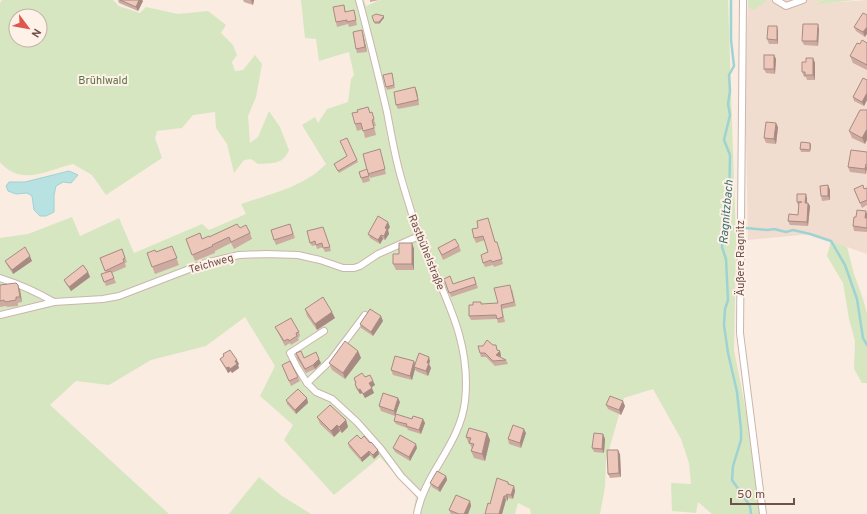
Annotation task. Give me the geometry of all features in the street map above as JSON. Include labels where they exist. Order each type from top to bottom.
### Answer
[{"type":"street","name":"Rastbühelstraße","points":[[359,0],[387,113],[397,163],[419,236],[454,316],[461,340],[466,379],[464,411],[460,425],[421,496],[417,514]]},
{"type":"street","name":"Äußere Ragnitz","points":[[743,0],[740,333],[763,514]]},
{"type":"street","points":[[776,0],[786,6],[803,0]]},
{"type":"street","name":"Teichweg","points":[[0,315],[54,302],[103,300],[120,296],[205,263],[239,255],[298,255],[320,260],[343,268],[354,268],[360,266],[378,254],[419,236]]},
{"type":"street","points":[[0,278],[14,282],[54,302]]},
{"type":"street","points":[[307,383],[331,360],[365,315]]},
{"type":"street","points":[[324,331],[290,353],[297,367],[307,383],[316,392],[332,400],[357,422],[381,449],[401,476],[421,496]]},
{"type":"shaded area","points":[[748,0],[824,0],[814,4],[867,0],[867,254],[810,234],[748,240],[745,86]]},
{"type":"green space","name":"Brühlwald","points":[[2,0],[113,0],[119,6],[140,13],[146,7],[178,14],[208,11],[226,25],[221,33],[233,45],[237,55],[232,62],[235,71],[243,70],[255,55],[262,64],[256,97],[248,116],[250,143],[258,137],[269,111],[280,127],[289,150],[284,158],[280,161],[272,163],[258,164],[251,159],[244,160],[234,173],[227,144],[216,128],[215,112],[193,115],[182,128],[157,131],[155,138],[162,158],[106,195],[92,175],[73,164],[44,173],[25,175],[17,174],[8,170],[0,162],[0,3]]},
{"type":"green space","points":[[301,0],[364,0],[366,6],[380,0],[728,0],[736,242],[734,350],[766,514],[712,514],[698,502],[696,513],[672,511],[671,483],[691,484],[689,463],[681,439],[653,389],[624,398],[606,460],[605,487],[600,514],[531,514],[530,509],[518,503],[515,514],[413,514],[416,497],[380,457],[334,495],[284,440],[293,425],[260,396],[275,366],[245,317],[206,346],[151,360],[109,385],[76,381],[50,405],[169,514],[0,514],[0,238],[28,234],[72,217],[80,236],[119,218],[134,253],[202,224],[209,230],[246,214],[241,204],[286,189],[308,179],[326,164],[302,125],[315,117],[318,123],[327,109],[348,102],[351,79],[354,75],[349,52],[319,61],[316,39],[305,38]],"holes":[[[391,121],[400,166],[402,167],[423,237],[416,241],[393,161],[385,123]]]},
{"type":"green space","points":[[748,0],[767,1],[754,10],[748,7]]},
{"type":"green space","points":[[824,0],[855,0],[812,5]]},
{"type":"green space","points":[[831,241],[847,247],[867,314],[867,383],[862,383],[854,369],[855,341],[849,319],[843,283],[827,256]]},
{"type":"green space","points":[[259,477],[282,496],[311,514],[229,514]]},
{"type":"water","points":[[69,171],[78,175],[71,183],[63,182],[56,186],[54,195],[54,212],[46,216],[40,216],[34,210],[32,196],[27,193],[16,194],[8,191],[6,186],[9,182],[25,182]]},
{"type":"building","points":[[120,0],[139,0],[136,7]]},
{"type":"building","points":[[344,5],[345,12],[354,10],[356,20],[336,22],[333,7]]},
{"type":"building","points":[[863,13],[867,15],[867,27],[863,32],[854,27]]},
{"type":"building","points":[[376,14],[384,16],[379,22],[374,22],[372,16]]},
{"type":"building","points":[[803,24],[818,24],[817,41],[802,41]]},
{"type":"building","points":[[768,26],[777,26],[777,40],[767,39]]},
{"type":"building","points":[[362,30],[365,47],[356,49],[353,32]]},
{"type":"building","points":[[862,40],[867,43],[867,65],[850,56],[857,43],[860,44]]},
{"type":"building","points":[[764,55],[774,55],[774,69],[764,69]]},
{"type":"building","points":[[806,58],[813,58],[813,75],[805,75],[805,72],[802,72],[802,62],[806,62]]},
{"type":"building","points":[[392,73],[394,85],[386,87],[383,75]]},
{"type":"building","points":[[863,78],[867,80],[867,93],[862,102],[853,97]]},
{"type":"building","points":[[415,87],[418,100],[396,105],[394,92]]},
{"type":"building","points":[[368,107],[370,113],[372,112],[374,119],[372,120],[374,128],[363,131],[361,123],[355,124],[352,113]]},
{"type":"building","points":[[860,110],[867,110],[867,129],[862,138],[849,131]]},
{"type":"building","points":[[766,122],[776,123],[774,139],[764,138]]},
{"type":"building","points":[[347,138],[357,160],[338,171],[334,164],[347,156],[340,141]]},
{"type":"building","points":[[801,142],[810,143],[810,150],[800,149]]},
{"type":"building","points":[[380,149],[385,169],[368,174],[363,154]]},
{"type":"building","points":[[851,150],[867,152],[867,164],[865,169],[848,167]]},
{"type":"building","points":[[367,169],[369,176],[361,178],[359,172]]},
{"type":"building","points":[[828,185],[828,196],[821,196],[820,186]]},
{"type":"building","points":[[863,185],[864,189],[867,188],[867,200],[860,203],[854,189]]},
{"type":"building","points":[[797,194],[806,194],[805,203],[808,203],[807,222],[788,221],[789,214],[798,215],[799,202],[797,202]]},
{"type":"building","points":[[857,210],[866,211],[865,218],[867,218],[867,228],[853,226],[854,217],[856,217]]},
{"type":"building","points":[[378,216],[388,222],[385,228],[387,229],[384,236],[381,235],[378,240],[368,234]]},
{"type":"building","points":[[488,218],[502,259],[492,262],[491,260],[483,263],[481,255],[488,252],[483,236],[474,238],[472,229],[478,228],[477,221]]},
{"type":"building","points":[[237,224],[240,228],[246,225],[250,233],[231,242],[229,237],[192,255],[186,239],[200,233],[202,239],[209,237]]},
{"type":"building","points":[[290,224],[293,234],[274,240],[271,230]]},
{"type":"building","points":[[323,227],[330,247],[323,248],[322,243],[316,245],[315,241],[310,243],[307,231]]},
{"type":"building","points":[[455,239],[459,246],[442,255],[438,248]]},
{"type":"building","points":[[399,243],[412,243],[412,264],[393,264],[393,254],[399,254]]},
{"type":"building","points":[[172,246],[177,258],[152,267],[147,253],[155,250],[156,252]]},
{"type":"building","points":[[25,247],[30,256],[12,270],[5,261]]},
{"type":"building","points":[[122,249],[125,258],[123,259],[124,262],[105,271],[100,258]]},
{"type":"building","points":[[83,265],[88,272],[69,287],[64,280]]},
{"type":"building","points":[[111,271],[114,278],[104,282],[101,274]]},
{"type":"building","points":[[450,276],[453,284],[474,277],[476,284],[449,293],[444,279]]},
{"type":"building","points":[[16,283],[18,285],[20,297],[16,297],[16,300],[5,302],[4,300],[0,301],[0,285]]},
{"type":"building","points":[[510,285],[514,302],[501,305],[503,317],[497,319],[496,315],[469,316],[469,305],[473,305],[473,302],[481,302],[481,304],[498,303],[494,288]]},
{"type":"building","points":[[323,297],[332,312],[315,324],[305,309]]},
{"type":"building","points":[[370,309],[381,316],[371,332],[360,324]]},
{"type":"building","points":[[291,318],[299,332],[296,333],[297,336],[289,341],[288,339],[284,341],[275,327]]},
{"type":"building","points":[[487,340],[493,345],[496,345],[497,350],[500,351],[496,355],[506,360],[493,361],[485,353],[480,353],[478,346],[483,346]]},
{"type":"building","points":[[345,341],[358,351],[343,373],[329,363]]},
{"type":"building","points":[[230,350],[237,360],[235,361],[237,364],[230,369],[229,367],[226,368],[220,359],[224,356],[223,354]]},
{"type":"building","points":[[301,351],[304,358],[316,352],[319,359],[313,365],[305,369],[296,353]]},
{"type":"building","points":[[419,353],[429,357],[427,363],[429,363],[426,371],[414,367]]},
{"type":"building","points":[[395,356],[414,361],[410,376],[391,370]]},
{"type":"building","points":[[290,361],[298,377],[289,381],[282,365]]},
{"type":"building","points":[[362,373],[365,377],[370,375],[373,381],[369,383],[372,388],[363,394],[360,389],[358,390],[354,378]]},
{"type":"building","points":[[298,389],[307,398],[295,410],[286,400]]},
{"type":"building","points":[[383,393],[398,398],[394,411],[379,406]]},
{"type":"building","points":[[610,396],[623,401],[619,410],[606,405]]},
{"type":"building","points":[[330,405],[346,420],[339,427],[337,425],[331,431],[317,417]]},
{"type":"building","points":[[396,414],[412,419],[413,416],[423,419],[419,430],[406,426],[407,424],[394,421]]},
{"type":"building","points":[[513,425],[524,429],[520,443],[508,439]]},
{"type":"building","points":[[469,428],[487,433],[482,454],[471,451],[474,444],[469,443],[471,438],[466,437]]},
{"type":"building","points":[[594,433],[603,434],[602,449],[592,448]]},
{"type":"building","points":[[357,435],[361,439],[364,436],[378,450],[373,455],[369,451],[361,458],[348,443]]},
{"type":"building","points":[[400,435],[416,444],[409,457],[393,448]]},
{"type":"building","points":[[607,450],[618,450],[619,473],[608,474]]},
{"type":"building","points":[[437,471],[446,476],[438,488],[430,483]]},
{"type":"building","points":[[497,478],[514,486],[511,495],[507,494],[504,496],[499,514],[485,514],[488,503],[490,504]]},
{"type":"building","points":[[456,495],[470,501],[464,514],[459,514],[449,510]]},
{"type":"waterway","name":"Ragnitzbach","points":[[731,0],[731,40],[734,66],[729,75],[730,91],[728,104],[730,115],[724,140],[730,155],[729,209],[725,221],[722,247],[726,259],[728,300],[725,309],[724,325],[728,353],[737,392],[741,429],[741,440],[733,466],[732,480],[750,506],[751,514]]},
{"type":"waterway","points":[[724,228],[736,228]]},
{"type":"waterway","points":[[746,228],[768,230],[774,229],[786,232],[793,230],[831,241],[845,265],[857,299],[863,338],[867,345]]}]
